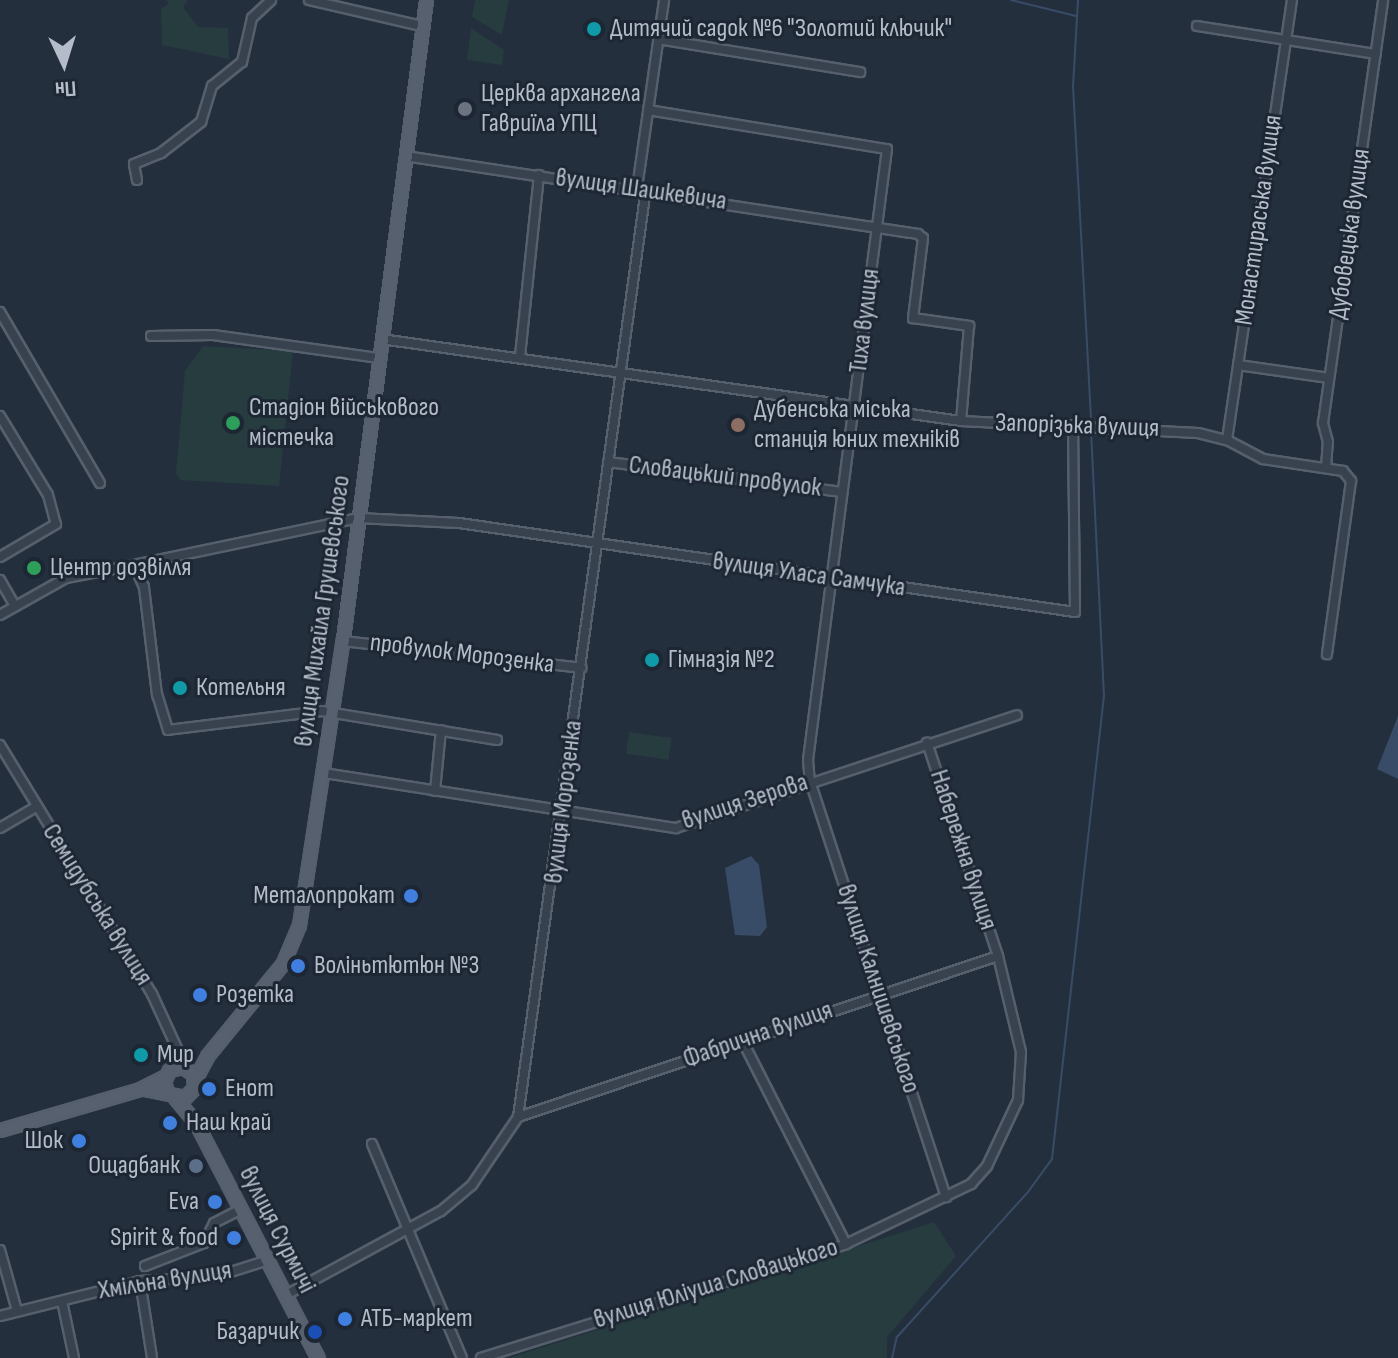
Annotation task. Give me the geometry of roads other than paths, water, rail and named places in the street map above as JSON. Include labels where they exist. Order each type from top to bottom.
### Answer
[{"type":"main road","name":"вулиця Михайла Грушевського","points":[[194,1085],[207,1056],[256,999],[292,947],[324,773],[426,0]]},
{"type":"main road","name":"вулиця Михайла Грушевського","points":[[186,1068],[207,1056]]},
{"type":"main road","points":[[1,1127],[135,1090],[167,1073],[186,1068],[194,1085],[196,1123]]},
{"type":"main road","points":[[167,1073],[171,1095],[196,1123]]},
{"type":"main road","points":[[135,1090],[171,1095],[194,1085]]},
{"type":"main road","name":"вулиця Сурмичі","points":[[196,1123],[318,1358]]},
{"type":"street","points":[[137,180],[134,164],[161,153],[201,122],[212,86],[242,62],[252,18],[271,0]]},
{"type":"street","points":[[309,0],[422,26]]},
{"type":"street","name":"вулиця Морозенка","points":[[286,1295],[408,1229],[472,1185],[518,1117],[563,810],[664,0]]},
{"type":"street","name":"Монастираська вулиця","points":[[1227,440],[1292,0]]},
{"type":"street","name":"Дубовецька вулиця","points":[[1326,468],[1328,442],[1323,423],[1383,0]]},
{"type":"street","points":[[1197,26],[1376,54]]},
{"type":"street","points":[[658,39],[860,72]]},
{"type":"street","name":"Тиха вулиця","points":[[648,110],[887,149],[808,760],[810,781]]},
{"type":"street","name":"вулиця Шашкевича","points":[[405,156],[642,188],[923,238],[913,318],[969,326],[961,421]]},
{"type":"street","points":[[520,356],[539,175]]},
{"type":"street","points":[[0,312],[100,483]]},
{"type":"street","points":[[151,336],[213,335],[379,358]]},
{"type":"street","name":"Запорізька вулиця","points":[[381,339],[520,356],[961,421],[1168,429],[1227,440],[1263,459],[1326,468]]},
{"type":"street","points":[[1238,365],[1329,378]]},
{"type":"street","points":[[0,416],[48,495],[56,524],[0,557]]},
{"type":"street","name":"вулиця Уласа Самчука","points":[[0,615],[66,578],[358,518],[459,523],[596,547],[1075,612],[1073,425]]},
{"type":"street","name":"Словацький провулок","points":[[608,462],[842,492]]},
{"type":"street","points":[[1326,468],[1347,473],[1351,481],[1327,654]]},
{"type":"street","points":[[134,565],[144,587],[157,695],[168,730],[331,711],[497,740]]},
{"type":"street","points":[[0,580],[15,606]]},
{"type":"street","name":"провулок Морозенка","points":[[342,641],[581,668]]},
{"type":"street","name":"вулиця Зерова","points":[[324,773],[676,828],[810,781],[1017,715]]},
{"type":"street","points":[[435,791],[441,730]]},
{"type":"street","name":"Набережна вулиця","points":[[927,743],[998,956],[1021,1052],[1018,1100],[987,1166],[971,1184],[946,1197]]},
{"type":"street","name":"Семидубська вулиця","points":[[0,745],[152,994],[174,1048],[186,1068]]},
{"type":"street","name":"вулиця Калнишевського","points":[[810,781],[946,1197]]},
{"type":"street","points":[[0,828],[36,807]]},
{"type":"street","name":"Фабрична вулиця","points":[[518,1117],[998,956]]},
{"type":"street","points":[[742,1040],[846,1244]]},
{"type":"street","points":[[167,1073],[174,1048]]},
{"type":"street","points":[[372,1144],[462,1358]]},
{"type":"street","name":"вулиця Юліуша Словацького","points":[[481,1358],[846,1244],[946,1197]]},
{"type":"street","points":[[145,1266],[204,1243],[214,1223],[242,1209]]},
{"type":"street","points":[[0,1250],[17,1311]]},
{"type":"street","name":"Хмільна вулиця","points":[[0,1316],[140,1281],[218,1276],[268,1260]]},
{"type":"street","points":[[140,1281],[152,1358]]},
{"type":"street","points":[[62,1301],[74,1358]]},
{"type":"water","points":[[1398,716],[1398,779],[1377,769]]},
{"type":"water","points":[[751,856],[759,865],[767,927],[760,936],[735,935],[725,868]]},
{"type":"waterway","points":[[1011,0],[1076,16]]},
{"type":"waterway","points":[[1078,0],[1073,86],[1091,420]]},
{"type":"waterway","points":[[892,1358],[897,1337],[1028,1192],[1052,1159],[1104,696],[1091,429]]},
{"type":"place","name":"Дитячий садок №6 \"Золотий ключик\"","points":[[594,29]]},
{"type":"place","name":"Церква архангела Гавриїла УПЦ","points":[[465,109]]},
{"type":"place","name":"Стадіон військового містечка","points":[[233,423]]},
{"type":"place","name":"Дубенська міська станція юних техніків","points":[[738,425]]},
{"type":"place","name":"Центр дозвілля","points":[[34,568]]},
{"type":"place","name":"Гімназія №2","points":[[652,660]]},
{"type":"place","name":"Котельня","points":[[180,688]]},
{"type":"place","name":"Металопрокат","points":[[411,896]]},
{"type":"place","name":"Воліньтютюн №3","points":[[298,966]]},
{"type":"place","name":"Розетка","points":[[200,995]]},
{"type":"place","name":"Мир","points":[[141,1055]]},
{"type":"place","name":"Енот","points":[[209,1089]]},
{"type":"place","name":"Наш край","points":[[170,1123]]},
{"type":"place","name":"Шок","points":[[79,1141]]},
{"type":"place","name":"Ощадбанк","points":[[196,1166]]},
{"type":"place","name":"Eva","points":[[215,1202]]},
{"type":"place","name":"Spirit & food","points":[[234,1238]]},
{"type":"place","name":"АТБ-маркет","points":[[345,1319]]},
{"type":"place","name":"Базарчик","points":[[315,1332]]}]
